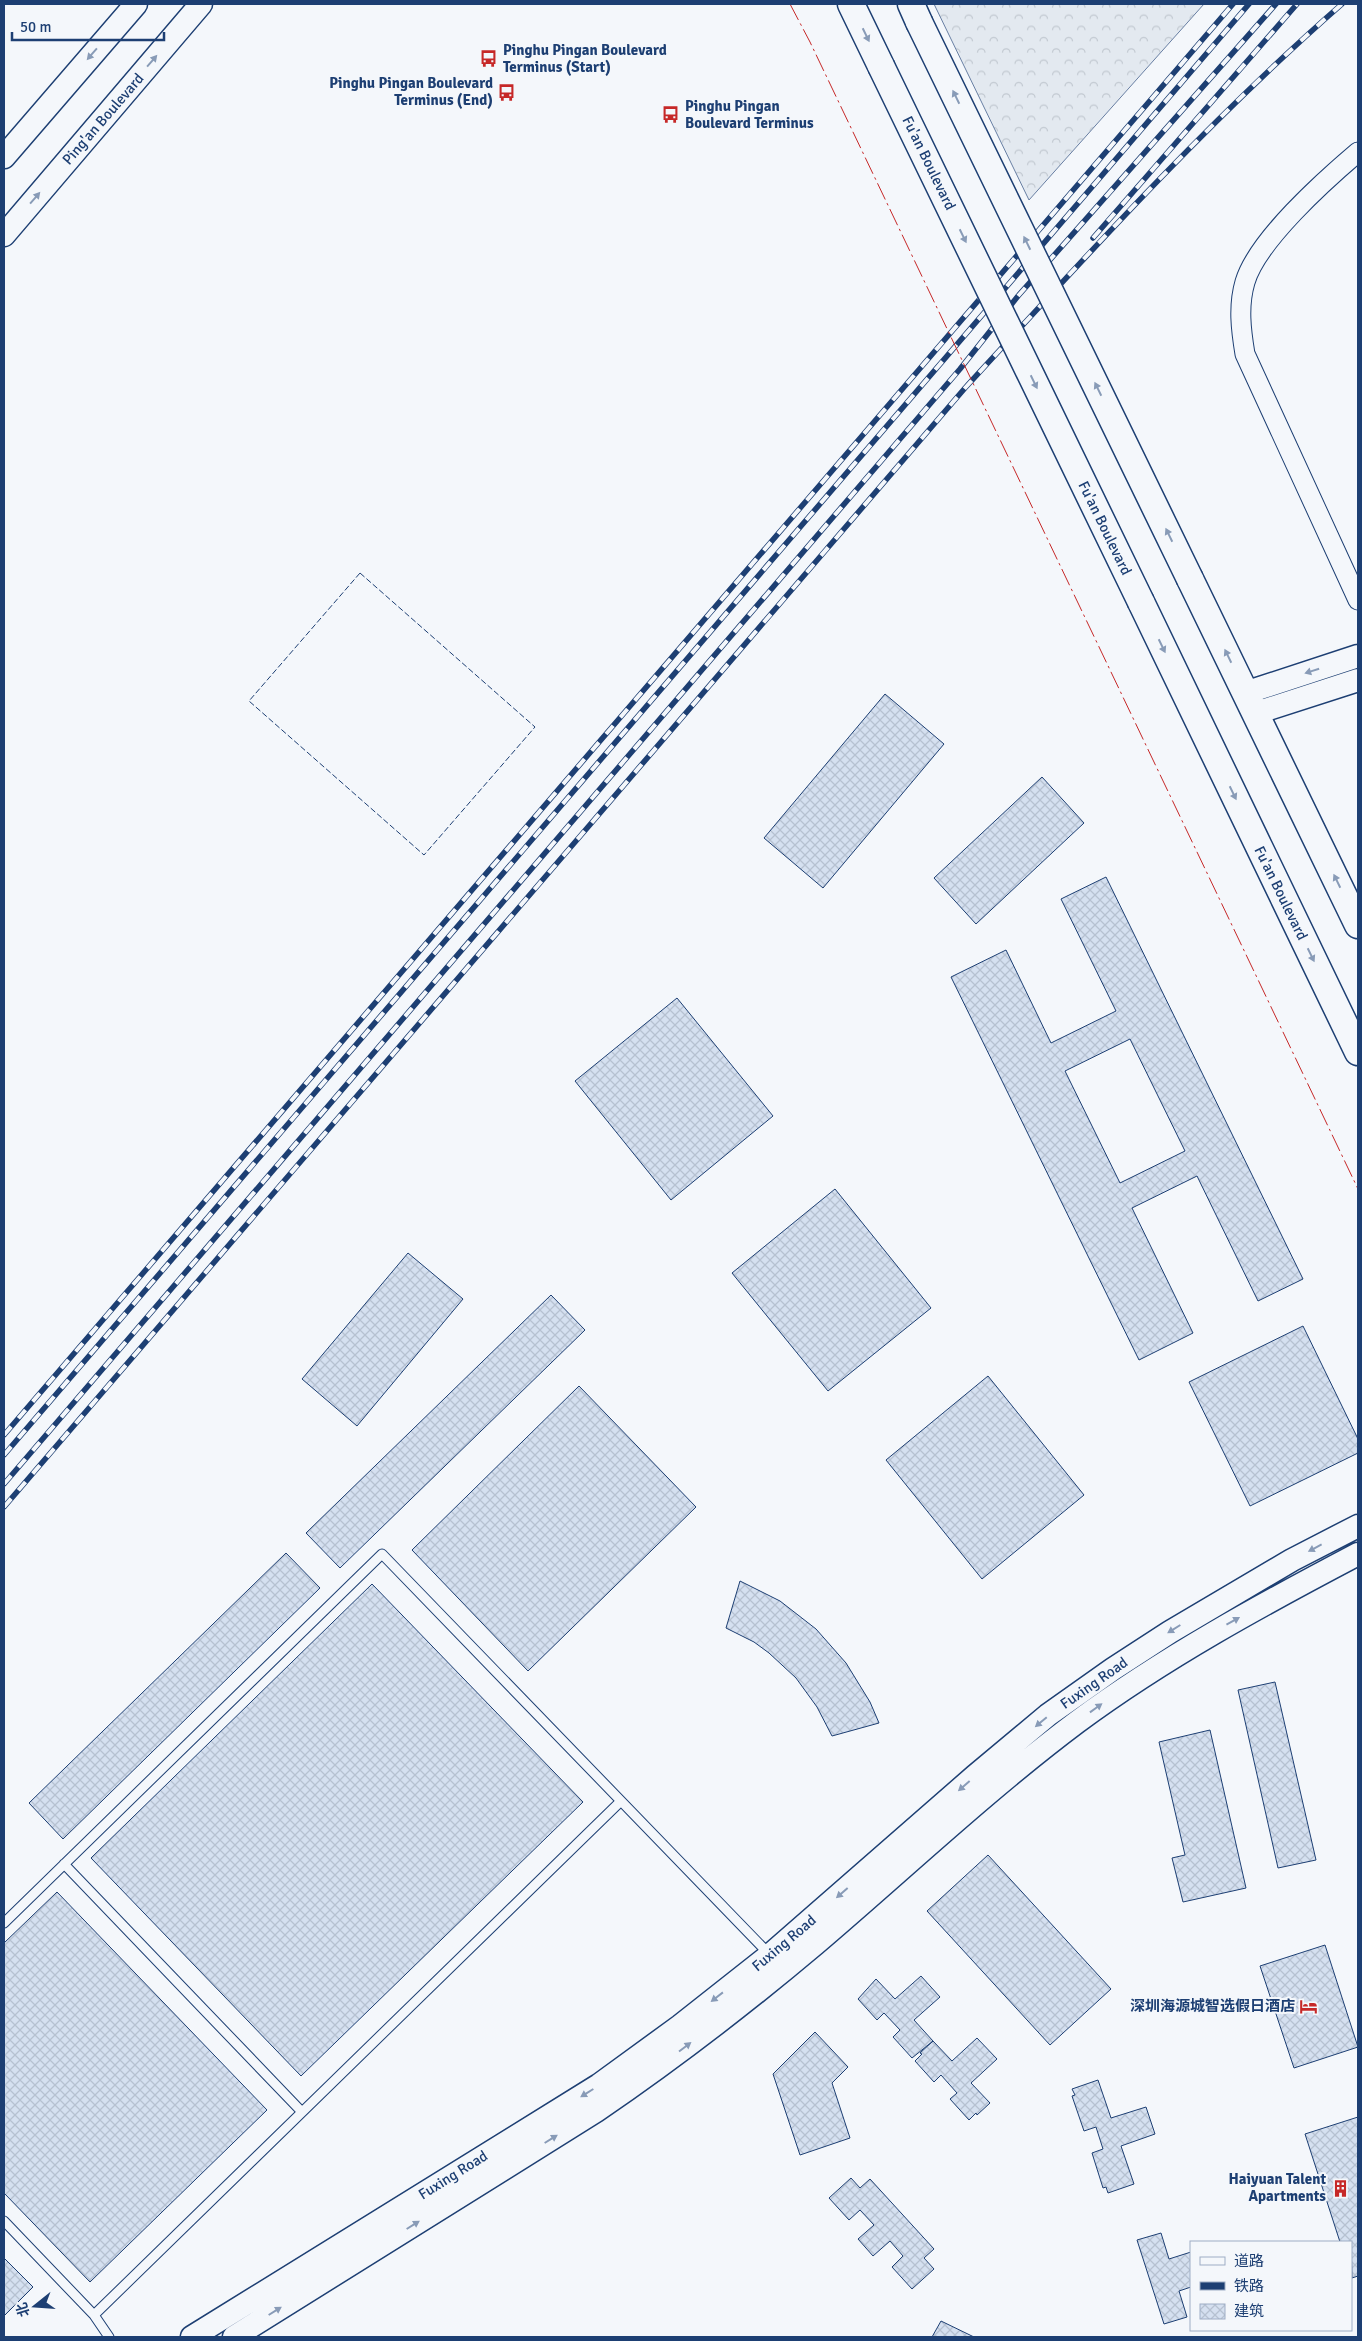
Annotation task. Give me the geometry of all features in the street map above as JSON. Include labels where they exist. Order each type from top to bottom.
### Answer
[{"type":"main road","name":"Fu'an Boulevard","points":[[851,4],[1358,1052]]},
{"type":"main road","points":[[915,13],[1358,925]]},
{"type":"street","points":[[4,157],[136,4]]},
{"type":"street","name":"Ping'an Boulevard","points":[[4,235],[202,4]]},
{"type":"street","points":[[1358,152],[1330,175],[1272,236],[1257,256],[1246,280],[1241,303],[1241,330],[1249,363],[1358,600]]},
{"type":"street","points":[[1250,703],[1358,656]]},
{"type":"street","points":[[1250,703],[1358,680]]},
{"type":"street","name":"Fuxing Road","points":[[234,2337],[596,2111],[664,2063],[777,1962],[975,1776],[1056,1710],[1113,1669],[1170,1632],[1283,1565],[1358,1526]]},
{"type":"street","name":"Fuxing Road","points":[[192,2337],[599,2086],[777,1962],[1016,1770],[1130,1685],[1195,1643],[1358,1554]]},
{"type":"lane","points":[[4,1923],[382,1554],[777,1962]]},
{"type":"lane","points":[[94,2315],[621,1801]]},
{"type":"lane","points":[[64,1864],[302,2112]]},
{"type":"lane","points":[[4,2221],[94,2315],[109,2337]]},
{"type":"green space","points":[[934,4],[1204,4],[1029,200]]},
{"type":"building","points":[[885,694],[944,744],[823,888],[764,838]]},
{"type":"building","points":[[1042,777],[1084,823],[976,924],[934,878]]},
{"type":"building","points":[[1106,877],[1303,1279],[1258,1301],[1197,1176],[1132,1208],[1193,1333],[1139,1360],[951,977],[1006,950],[1051,1043],[1116,1011],[1061,899]],"holes":[[[1130,1039],[1185,1151],[1120,1183],[1065,1071]]]},
{"type":"building","points":[[677,998],[773,1116],[671,1200],[575,1081]]},
{"type":"building","points":[[835,1189],[931,1308],[828,1391],[732,1273]]},
{"type":"building","points":[[408,1253],[463,1299],[357,1426],[302,1379]]},
{"type":"building","points":[[551,1295],[585,1330],[340,1568],[306,1533]]},
{"type":"building","points":[[1303,1326],[1358,1439],[1358,1453],[1250,1506],[1189,1382]]},
{"type":"building","points":[[988,1376],[1084,1495],[982,1579],[886,1460]]},
{"type":"building","points":[[579,1386],[696,1507],[528,1671],[412,1550]]},
{"type":"building","points":[[286,1553],[320,1588],[63,1839],[29,1803]]},
{"type":"building","points":[[740,1581],[780,1601],[816,1629],[846,1663],[870,1702],[879,1723],[832,1736],[817,1707],[796,1678],[754,1642],[726,1628]]},
{"type":"building","points":[[372,1584],[583,1802],[301,2076],[91,1858]]},
{"type":"building","points":[[1275,1682],[1316,1860],[1278,1868],[1238,1690]]},
{"type":"building","points":[[1210,1730],[1246,1888],[1183,1902],[1172,1858],[1185,1855],[1159,1742]]},
{"type":"building","points":[[988,1855],[1111,1989],[1050,2045],[927,1911]]},
{"type":"building","points":[[57,1892],[267,2110],[90,2282],[4,2193],[4,1943]]},
{"type":"building","name":"深圳海源城智选假日酒店","points":[[1325,1945],[1358,2047],[1294,2068],[1260,1966]]},
{"type":"building","points":[[921,1976],[940,1997],[914,2020],[933,2041],[912,2058],[893,2037],[900,2030],[884,2013],[877,2020],[858,1999],[876,1979],[895,1999]]},
{"type":"building","points":[[815,2032],[848,2067],[832,2083],[850,2138],[800,2155],[773,2074]]},
{"type":"building","points":[[977,2038],[997,2059],[971,2083],[990,2103],[969,2120],[950,2099],[957,2093],[941,2075],[934,2082],[915,2061],[922,2054],[920,2053],[933,2041],[952,2061]]},
{"type":"building","points":[[1098,2080],[1111,2118],[1146,2107],[1155,2134],[1121,2146],[1134,2184],[1108,2193],[1106,2187],[1103,2188],[1092,2153],[1103,2149],[1096,2127],[1084,2131],[1072,2096],[1075,2095],[1072,2089]]},
{"type":"building","name":"Haiyuan Talent Apartments","points":[[1358,2117],[1358,2276],[1352,2278],[1352,2241],[1340,2241],[1305,2134]]},
{"type":"building","points":[[851,2178],[860,2188],[870,2179],[934,2249],[924,2258],[934,2269],[912,2289],[892,2267],[903,2256],[890,2241],[873,2256],[858,2239],[874,2225],[860,2210],[849,2220],[829,2198]]},
{"type":"building","points":[[1161,2233],[1169,2259],[1190,2252],[1190,2287],[1179,2291],[1187,2317],[1164,2324],[1137,2240]]},
{"type":"building","points":[[4,2258],[33,2287],[4,2316]]},
{"type":"building","points":[[941,2321],[974,2337],[932,2337]]},
{"type":"railway","points":[[4,1435],[1233,4]]},
{"type":"railway","points":[[4,1455],[1249,4]]},
{"type":"railway","points":[[4,1484],[960,369],[1018,296],[1276,4]]},
{"type":"railway","points":[[1093,238],[1297,4]]},
{"type":"railway","points":[[4,1507],[965,388],[1195,143],[1243,95],[1342,4]]},
{"type":"fence","points":[[360,573],[535,727],[424,855],[249,701],[360,573]]},
{"type":"power","points":[[790,4],[810,42],[1358,1189]]},
{"type":"place","name":"Pinghu Pingan Boulevard Terminus (Start)","points":[[489,59]]},
{"type":"place","name":"Pinghu Pingan Boulevard Terminus (End)","points":[[507,92]]},
{"type":"place","name":"Pinghu Pingan Boulevard Terminus","points":[[671,115]]},
{"type":"place","name":"深圳海源城智选假日酒店","points":[[1309,2006]]},
{"type":"place","name":"Haiyuan Talent Apartments","points":[[1340,2188]]}]
